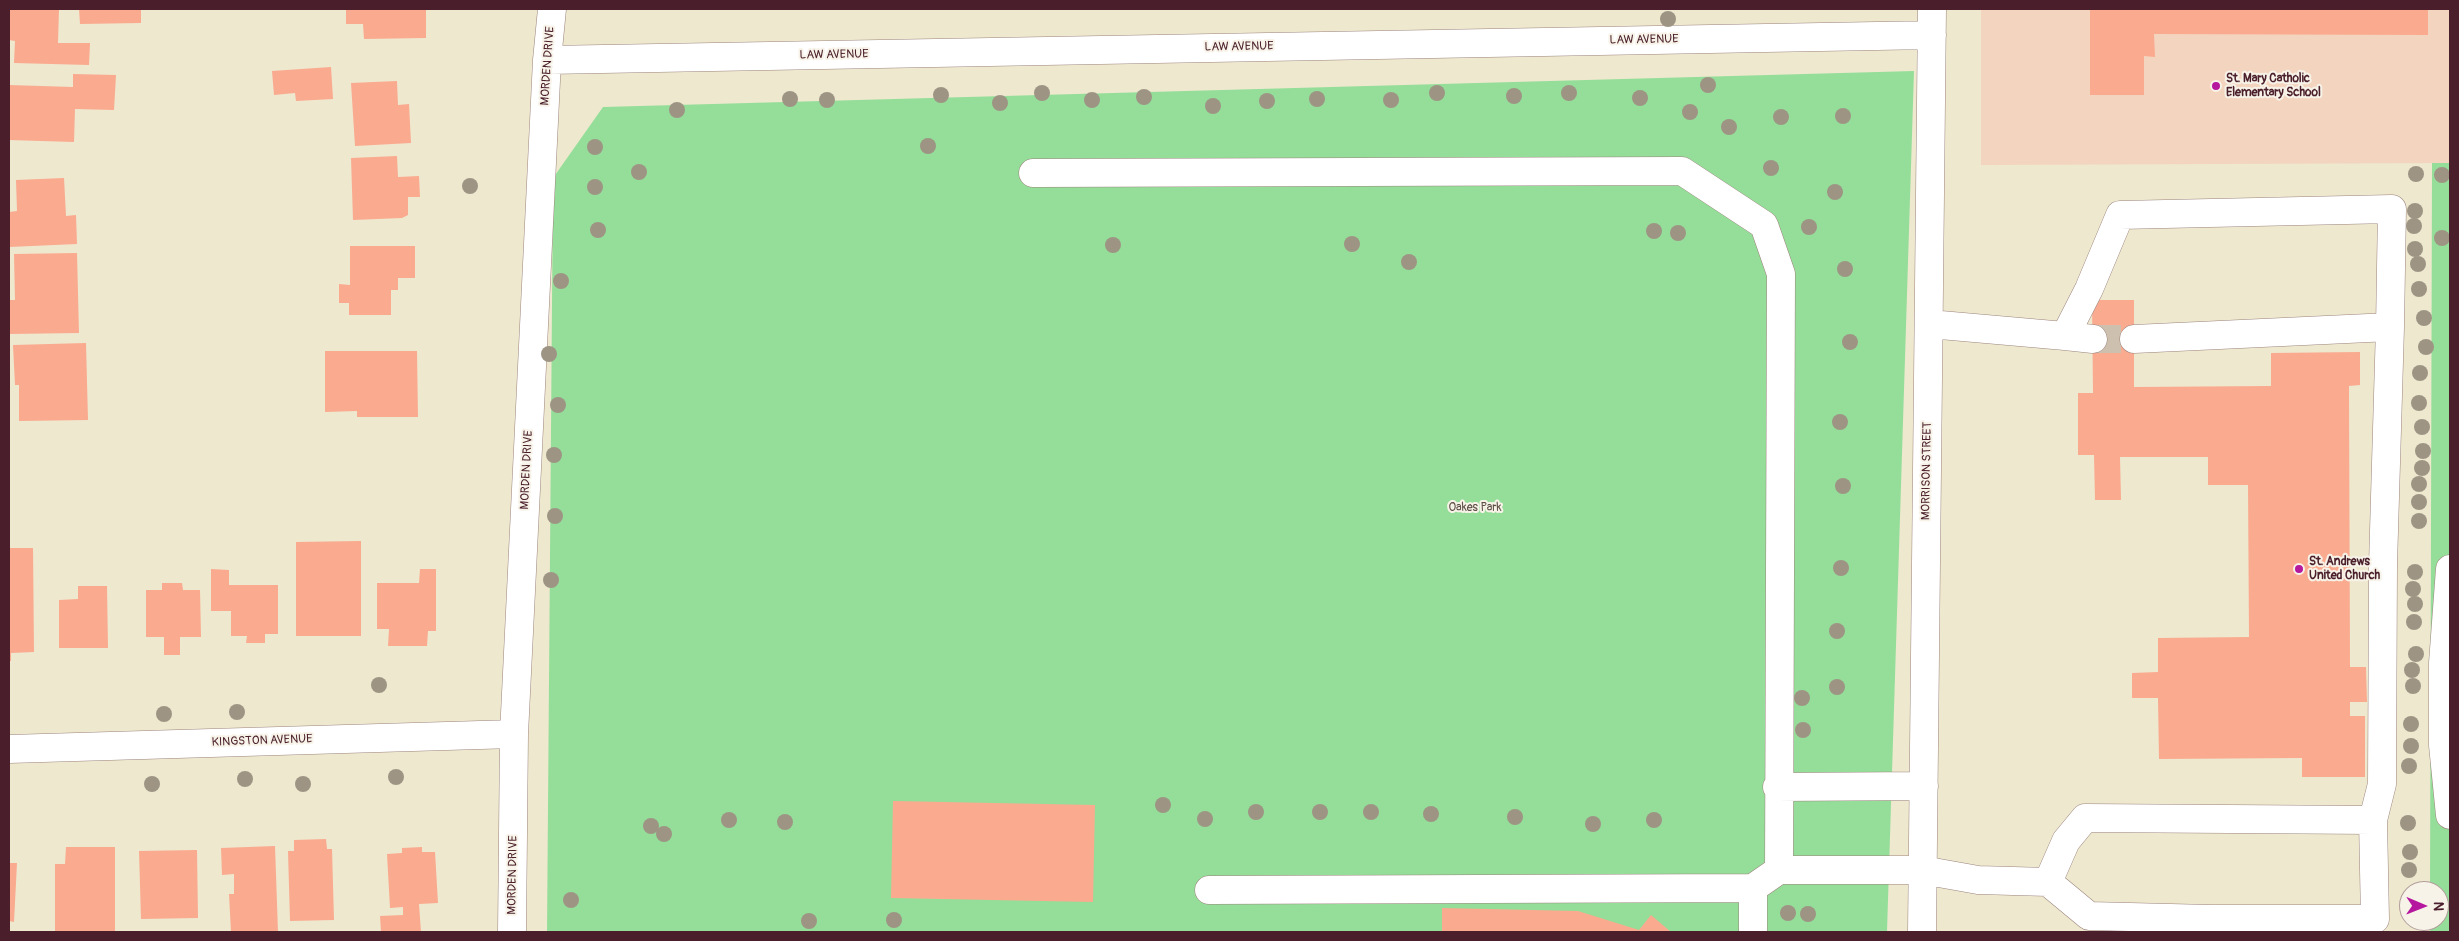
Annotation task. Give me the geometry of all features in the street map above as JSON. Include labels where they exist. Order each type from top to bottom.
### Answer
[{"type":"street","name":"MORDEN DRIVE","points":[[512,932],[514,734],[547,60],[552,9]]},
{"type":"street","name":"LAW AVENUE","points":[[547,60],[1932,22]]},
{"type":"street","name":"MORRISON STREET","points":[[1922,932],[1932,22]]},
{"type":"street","points":[[1033,173],[1682,171],[1764,225],[1780,274],[1777,787],[1779,870]]},
{"type":"street","points":[[1209,890],[1753,888],[1779,870],[1922,870],[1978,880],[2048,882],[2089,916],[2211,919],[2375,919],[2373,820],[2382,784],[2383,565],[2392,210],[2120,215],[2089,289],[2065,336]]},
{"type":"street","points":[[1929,324],[2093,339]]},
{"type":"street","points":[[2134,340],[2390,327]]},
{"type":"street","points":[[2450,569],[2443,664],[2443,745],[2450,815]]},
{"type":"street","name":"KINGSTON AVENUE","points":[[9,749],[514,734]]},
{"type":"street","points":[[1777,787],[1924,786]]},
{"type":"street","points":[[2048,882],[2066,842],[2085,818],[2373,820]]},
{"type":"street","points":[[1753,888],[1753,932]]},
{"type":"shaded area","name":"St. Mary Catholic Elementary School","points":[[1981,9],[2450,9],[2450,163],[1981,165]]},
{"type":"green space","name":"Oakes Park","points":[[1914,71],[1887,932],[547,932],[553,178],[603,107]]},
{"type":"green space","points":[[2432,163],[2450,163],[2450,932],[2430,932],[2449,931],[2449,881],[2430,881]]},
{"type":"building","points":[[9,9],[59,9],[58,43],[90,43],[89,65],[14,63],[15,41],[9,40]]},
{"type":"building","points":[[79,9],[141,9],[141,23],[80,24]]},
{"type":"building","points":[[346,9],[426,9],[426,38],[364,39],[363,24],[346,24]]},
{"type":"building","points":[[2090,9],[2428,9],[2428,35],[2154,34],[2155,57],[2144,56],[2144,95],[2090,95]]},
{"type":"building","points":[[331,67],[333,99],[296,101],[295,93],[274,95],[272,71]]},
{"type":"building","points":[[73,74],[116,75],[114,110],[75,109],[74,142],[9,140],[9,85],[73,87]]},
{"type":"building","points":[[397,81],[398,105],[409,104],[411,143],[355,146],[351,83]]},
{"type":"building","points":[[397,156],[398,177],[419,176],[420,197],[408,197],[408,215],[402,218],[353,220],[351,158]]},
{"type":"building","points":[[64,178],[66,216],[76,215],[77,244],[9,247],[9,212],[17,211],[16,180]]},
{"type":"building","points":[[350,246],[415,246],[415,278],[398,278],[398,290],[391,290],[391,315],[349,315],[349,303],[339,303],[339,284],[350,285]]},
{"type":"building","points":[[77,253],[79,333],[9,334],[9,300],[15,300],[14,254]]},
{"type":"building","name":"St. Andrews United Church","points":[[2092,300],[2134,300],[2134,387],[2271,386],[2271,353],[2360,352],[2360,385],[2349,386],[2350,667],[2366,667],[2367,702],[2350,702],[2350,716],[2365,716],[2365,777],[2302,777],[2302,758],[2159,759],[2158,698],[2132,698],[2132,673],[2158,672],[2158,638],[2249,637],[2248,485],[2208,485],[2208,457],[2120,457],[2121,500],[2095,500],[2094,455],[2078,455],[2078,393],[2093,393]]},
{"type":"building","points":[[86,343],[88,420],[19,421],[19,385],[15,385],[13,345]]},
{"type":"building","points":[[325,351],[417,351],[418,417],[357,417],[357,411],[325,412]]},
{"type":"building","points":[[361,541],[361,636],[296,636],[296,542]]},
{"type":"building","points":[[9,548],[33,548],[34,652],[11,653],[11,661],[9,661]]},
{"type":"building","points":[[211,569],[229,570],[229,585],[278,585],[278,634],[265,634],[265,643],[246,643],[247,636],[231,636],[231,611],[211,611]]},
{"type":"building","points":[[420,569],[436,569],[436,631],[428,631],[427,646],[388,646],[389,629],[377,629],[377,583],[419,583]]},
{"type":"building","points":[[162,583],[182,583],[183,590],[200,590],[201,637],[180,637],[180,655],[164,655],[164,637],[146,637],[146,590],[162,590]]},
{"type":"building","points":[[78,586],[107,586],[108,648],[59,648],[59,600],[78,599]]},
{"type":"building","points":[[893,801],[1095,805],[1093,902],[891,898]]},
{"type":"building","points":[[326,839],[327,849],[332,849],[334,920],[290,921],[288,851],[294,851],[294,840]]},
{"type":"building","points":[[275,846],[278,932],[231,932],[229,894],[234,894],[234,874],[222,875],[221,848]]},
{"type":"building","points":[[66,847],[115,847],[115,931],[55,932],[55,864],[65,864]]},
{"type":"building","points":[[422,847],[422,852],[435,852],[438,903],[419,904],[421,932],[381,932],[380,916],[403,915],[403,907],[390,908],[387,854],[402,853],[402,848]]},
{"type":"building","points":[[197,850],[198,918],[141,919],[139,851]]},
{"type":"building","points":[[9,863],[17,863],[14,922],[9,921]]},
{"type":"building","points":[[1442,908],[1578,911],[1639,930],[1651,915],[1671,932],[1442,932]]},
{"type":"tunnel","points":[[2093,339],[2134,339]]},
{"type":"place","name":"St. Mary Catholic Elementary School","points":[[2216,86]]},
{"type":"place","name":"St. Andrews United Church","points":[[2299,569]]}]
